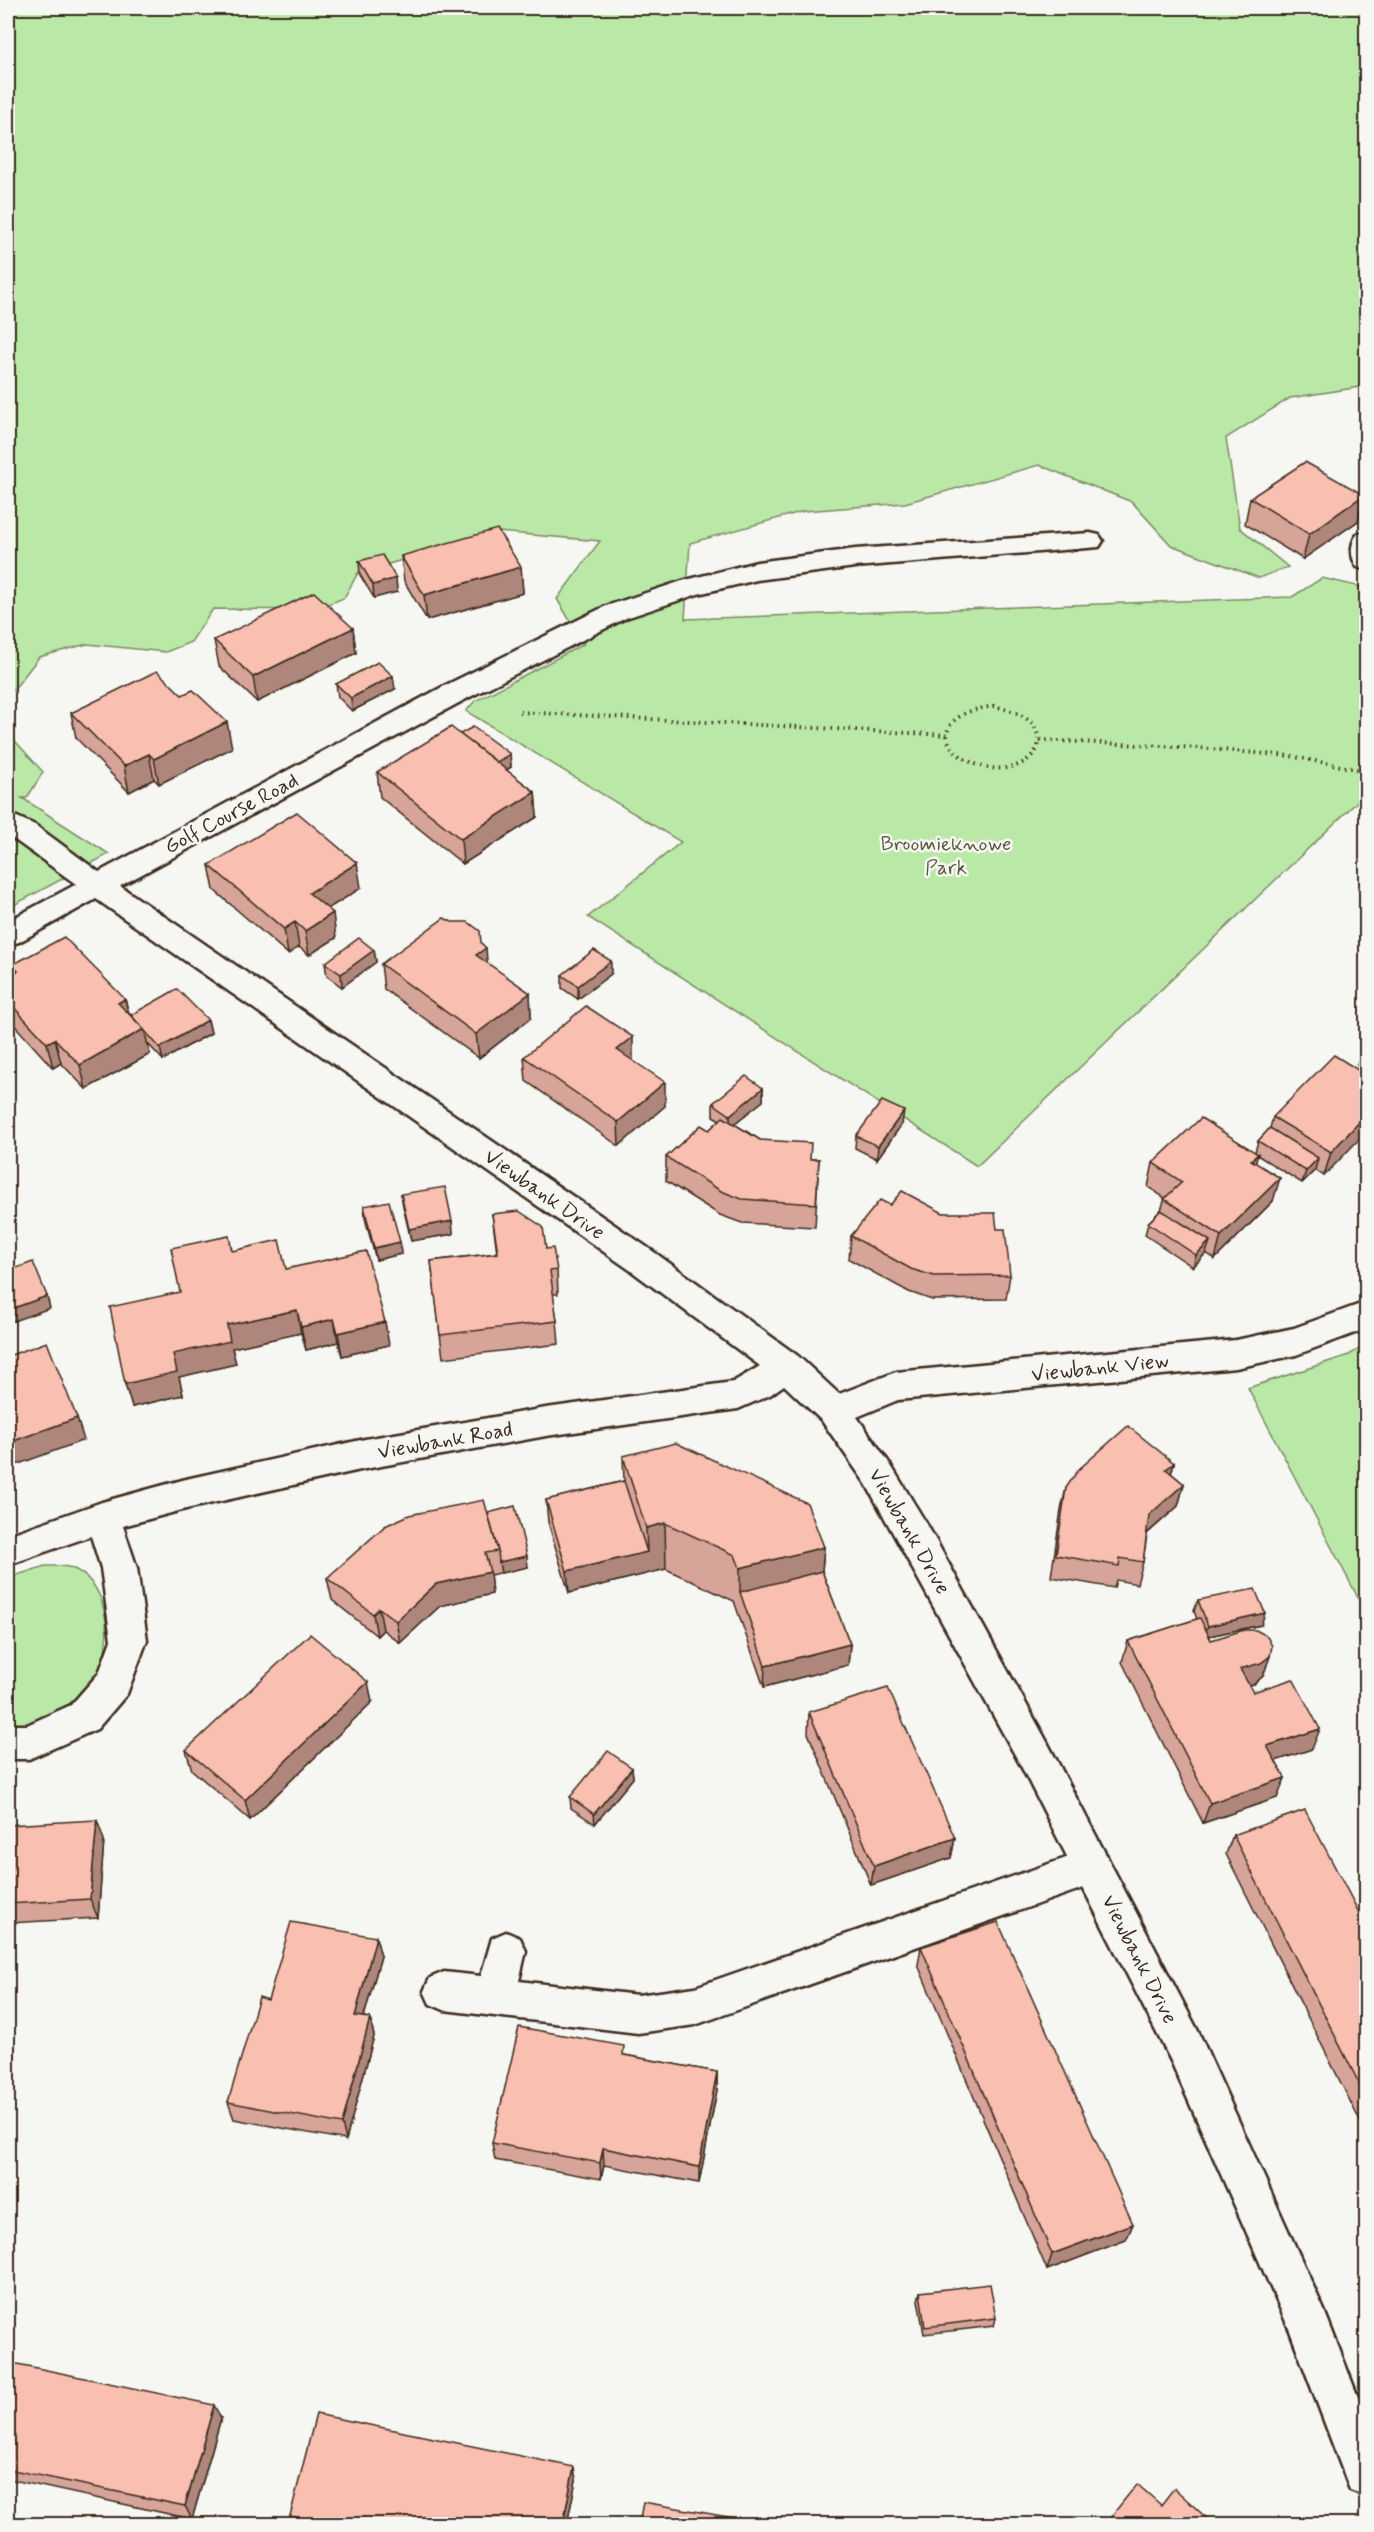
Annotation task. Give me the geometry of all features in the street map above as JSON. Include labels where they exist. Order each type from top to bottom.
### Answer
[{"type":"street","points":[[1366,540],[1364,543],[1366,561]]},
{"type":"street","name":"Golf Course Road","points":[[8,934],[456,692],[616,612],[691,587],[757,571],[855,558],[1090,541]]},
{"type":"street","name":"Viewbank Drive","points":[[13,832],[97,885],[642,1261],[786,1366],[834,1411],[878,1474],[916,1539],[1033,1752],[1185,2047],[1309,2325],[1366,2474]]},
{"type":"street","name":"Viewbank View","points":[[834,1411],[896,1386],[1236,1354],[1296,1341],[1366,1315]]},
{"type":"street","name":"Viewbank Road","points":[[8,1550],[102,1517],[186,1494],[364,1454],[546,1422],[738,1395],[786,1366]]},
{"type":"street","points":[[8,1742],[29,1742],[84,1717],[114,1682],[129,1640],[119,1568],[102,1517]]},
{"type":"street","points":[[444,1991],[638,2014],[695,2006],[1092,1867]]},
{"type":"street","points":[[496,1997],[506,1951]]},
{"type":"path","points":[[993,706],[1011,710],[1026,717],[1036,728],[1040,740],[1036,752],[1026,762],[1011,768],[993,769],[975,766],[960,758],[950,748],[947,735],[950,723],[960,714],[976,708],[993,706]]},
{"type":"path","points":[[512,711],[947,735]]},
{"type":"path","points":[[1040,740],[1199,748],[1290,756],[1366,771]]},
{"type":"green space","name":"Broomieknowe Park","points":[[8,8],[1366,8],[1366,386],[1290,398],[1226,438],[1240,528],[1288,567],[1259,578],[1171,545],[1132,502],[1039,465],[905,503],[804,511],[690,543],[685,619],[1292,597],[1322,578],[1366,588],[1366,801],[1361,798],[977,1166],[588,917],[681,842],[466,711],[475,701],[584,644],[557,599],[600,541],[498,532],[358,573],[344,598],[312,610],[213,609],[191,642],[166,652],[87,644],[39,657],[8,697]]},
{"type":"green space","points":[[8,733],[43,772],[27,798],[22,798],[109,854],[8,908]]},
{"type":"green space","points":[[1366,1345],[1366,1613],[1248,1388],[1349,1355]]},
{"type":"green space","points":[[45,1566],[72,1568],[93,1584],[104,1608],[106,1621],[105,1648],[101,1669],[90,1689],[70,1706],[34,1722],[8,1726],[8,1578]]},
{"type":"building","points":[[1305,462],[1364,495],[1309,534],[1250,498]]},
{"type":"building","points":[[497,529],[521,567],[424,595],[401,556]]},
{"type":"building","points":[[382,555],[396,578],[373,585],[359,561]]},
{"type":"building","points":[[314,592],[353,628],[253,677],[214,640]]},
{"type":"building","points":[[378,662],[393,676],[351,698],[336,684]]},
{"type":"building","points":[[157,671],[182,695],[193,690],[227,722],[154,759],[149,754],[124,766],[71,713]]},
{"type":"building","points":[[451,727],[535,792],[461,839],[377,772]]},
{"type":"building","points":[[473,727],[510,754],[497,762],[460,734]]},
{"type":"building","points":[[297,812],[357,863],[309,893],[333,913],[305,931],[295,922],[284,929],[209,865]]},
{"type":"building","points":[[444,918],[452,922],[468,922],[480,931],[481,943],[486,948],[476,955],[530,993],[476,1034],[381,964]]},
{"type":"building","points":[[64,937],[125,999],[118,1003],[144,1029],[80,1065],[55,1039],[47,1043],[8,1001],[8,976],[18,971],[12,965]]},
{"type":"building","points":[[359,938],[374,950],[341,974],[325,963]]},
{"type":"building","points":[[594,950],[611,961],[578,986],[562,975]]},
{"type":"building","points":[[177,989],[208,1020],[160,1048],[131,1015]]},
{"type":"building","points":[[586,1006],[633,1037],[617,1050],[665,1082],[618,1122],[524,1057]]},
{"type":"building","points":[[1334,1055],[1363,1073],[1358,1079],[1366,1084],[1366,1115],[1331,1152],[1273,1117]]},
{"type":"building","points":[[746,1076],[763,1088],[730,1115],[713,1103]]},
{"type":"building","points":[[882,1101],[904,1111],[878,1146],[856,1136]]},
{"type":"building","points":[[723,1117],[760,1140],[811,1143],[810,1159],[819,1159],[816,1204],[742,1199],[721,1191],[666,1157],[701,1125],[709,1130]]},
{"type":"building","points":[[1201,1118],[1258,1154],[1251,1160],[1280,1178],[1221,1236],[1164,1199],[1182,1182],[1153,1163]]},
{"type":"building","points":[[1270,1128],[1318,1158],[1306,1171],[1258,1141]]},
{"type":"building","points":[[445,1187],[452,1221],[409,1229],[401,1194]]},
{"type":"building","points":[[902,1191],[943,1213],[995,1213],[997,1229],[1005,1229],[1010,1275],[934,1276],[911,1269],[851,1236],[880,1200],[890,1205]]},
{"type":"building","points":[[389,1201],[400,1242],[374,1248],[364,1206]]},
{"type":"building","points":[[1161,1210],[1210,1241],[1196,1255],[1148,1223]]},
{"type":"building","points":[[519,1211],[543,1227],[546,1249],[553,1248],[557,1270],[550,1271],[557,1321],[440,1335],[431,1261],[498,1253],[492,1214]]},
{"type":"building","points":[[229,1236],[232,1251],[279,1240],[286,1269],[366,1251],[385,1322],[338,1333],[334,1319],[301,1327],[297,1310],[227,1325],[230,1341],[173,1354],[177,1372],[125,1384],[110,1307],[180,1292],[171,1248]]},
{"type":"building","points":[[33,1262],[47,1296],[8,1310],[8,1271]]},
{"type":"building","points":[[47,1342],[77,1418],[8,1443],[8,1356]]},
{"type":"building","points":[[1128,1426],[1174,1463],[1166,1469],[1184,1484],[1149,1515],[1143,1562],[1120,1558],[1119,1566],[1056,1555],[1066,1488],[1078,1470]]},
{"type":"building","points":[[676,1443],[807,1503],[824,1547],[740,1568],[735,1555],[665,1523],[646,1528],[623,1456]]},
{"type":"building","points":[[624,1481],[647,1552],[567,1571],[546,1500]]},
{"type":"building","points":[[484,1500],[498,1551],[485,1553],[490,1572],[436,1584],[396,1621],[379,1608],[373,1614],[327,1578],[385,1526],[409,1515]]},
{"type":"building","points":[[515,1506],[527,1556],[499,1562],[488,1513]]},
{"type":"building","points":[[822,1571],[850,1644],[765,1666],[740,1592]]},
{"type":"building","points":[[1255,1589],[1265,1613],[1208,1626],[1198,1600]]},
{"type":"building","points":[[1200,1618],[1211,1640],[1244,1630],[1256,1630],[1267,1636],[1272,1646],[1270,1656],[1261,1663],[1240,1669],[1253,1692],[1293,1679],[1320,1729],[1267,1746],[1285,1778],[1210,1803],[1128,1641]]},
{"type":"building","points":[[310,1634],[368,1682],[245,1800],[186,1750]]},
{"type":"building","points":[[888,1688],[955,1838],[874,1866],[809,1712]]},
{"type":"building","points":[[608,1751],[632,1768],[594,1814],[570,1797]]},
{"type":"building","points":[[1305,1810],[1366,1926],[1366,2097],[1233,1835]]},
{"type":"building","points":[[97,1820],[90,1899],[8,1904],[8,1825]]},
{"type":"building","points":[[291,1922],[376,1937],[355,2016],[370,2018],[342,2124],[228,2102],[259,1997],[268,2000]]},
{"type":"building","points":[[998,1922],[1133,2224],[1052,2254],[921,1947]]},
{"type":"building","points":[[519,2027],[624,2046],[623,2055],[717,2072],[699,2167],[603,2148],[600,2163],[492,2143]]},
{"type":"building","points":[[990,2284],[996,2318],[925,2327],[920,2292]]},
{"type":"building","points":[[8,2362],[214,2405],[185,2506],[8,2469]]},
{"type":"building","points":[[316,2414],[574,2467],[563,2524],[330,2524],[290,2516]]},
{"type":"building","points":[[1137,2484],[1161,2505],[1174,2488],[1213,2524],[1106,2523]]},
{"type":"building","points":[[643,2502],[768,2524],[639,2524]]}]
